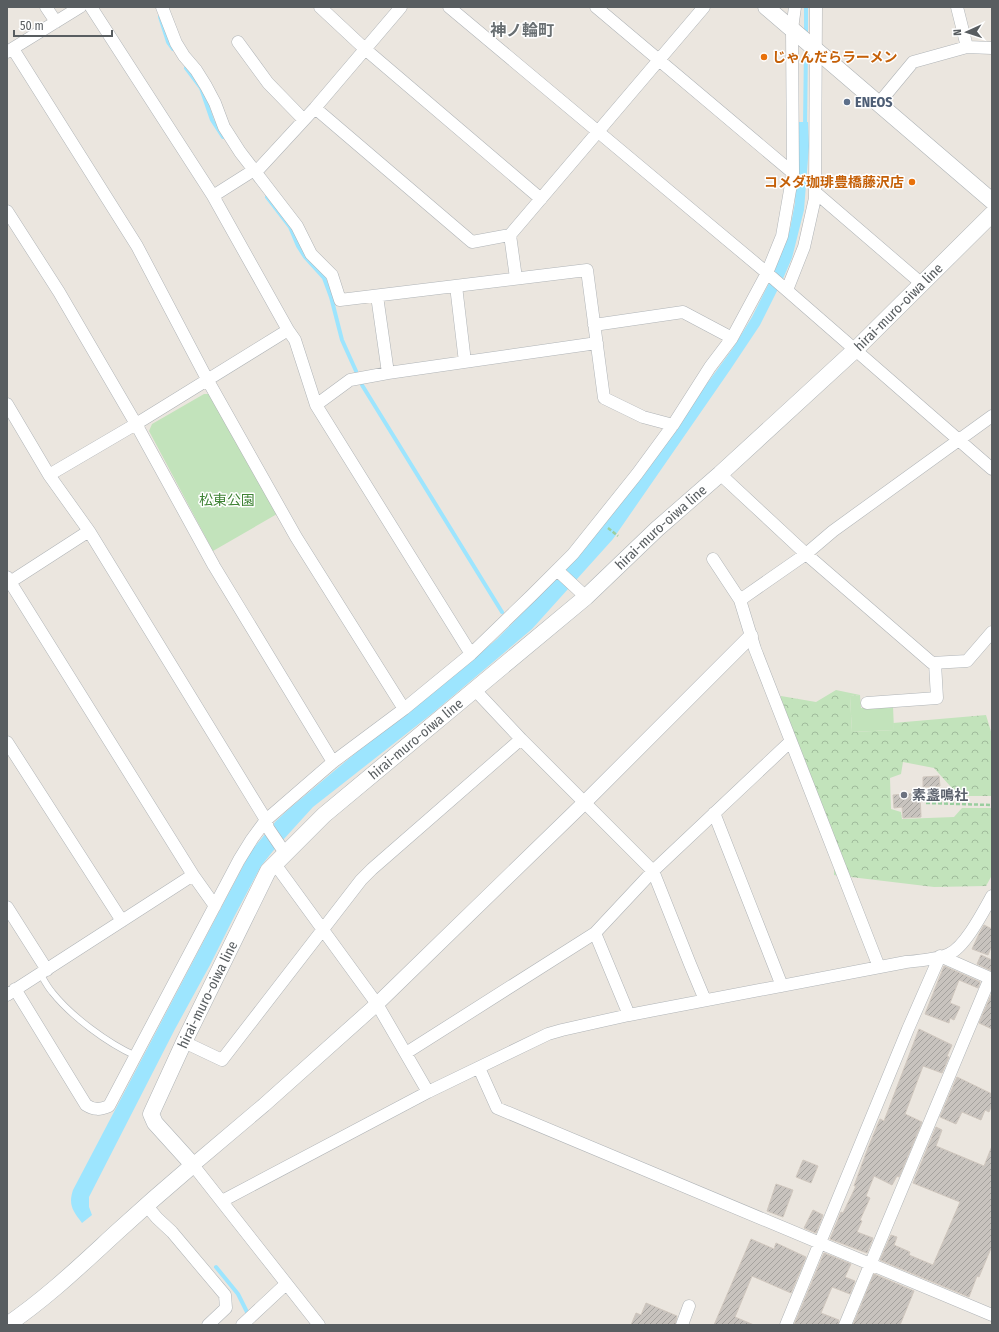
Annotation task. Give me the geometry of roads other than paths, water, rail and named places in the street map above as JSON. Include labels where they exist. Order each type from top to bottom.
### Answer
[{"type":"main road","points":[[766,7],[992,201]]},
{"type":"main road","name":"hirai-muro-oiwa line","points":[[192,1165],[155,1123],[151,1114],[184,1042],[268,871],[280,855],[324,815],[475,690],[581,592],[720,474],[855,350],[992,214]]},
{"type":"main road","points":[[7,1325],[34,1307],[60,1285],[146,1205],[192,1165]]},
{"type":"street","points":[[46,7],[56,22]]},
{"type":"street","points":[[80,7],[10,50],[137,246],[208,379],[296,537],[404,709]]},
{"type":"street","points":[[91,7],[213,196],[295,340],[316,405],[471,654]]},
{"type":"street","points":[[162,7],[176,43],[206,86],[215,103],[224,127],[240,152],[297,226],[311,254],[332,275],[340,300],[587,270],[604,398],[643,417],[673,425]]},
{"type":"street","points":[[320,7],[365,49],[541,199]]},
{"type":"street","points":[[213,196],[255,171],[315,108],[401,7]]},
{"type":"street","points":[[449,7],[787,290],[992,469]]},
{"type":"street","points":[[596,7],[793,173]]},
{"type":"street","points":[[315,108],[472,242],[510,235],[704,7]]},
{"type":"street","points":[[193,875],[11,992],[86,1105],[92,1108],[102,1109],[109,1106],[252,839],[333,762],[404,709],[471,654],[573,554],[637,474],[673,425],[710,367],[732,338],[767,273],[782,236],[793,173],[795,7]]},
{"type":"street","points":[[787,290],[804,247],[815,192],[816,7]]},
{"type":"street","points":[[957,7],[967,47]]},
{"type":"street","points":[[238,42],[268,83],[304,120]]},
{"type":"street","points":[[879,103],[913,62],[967,47],[992,48]]},
{"type":"street","points":[[815,192],[922,284]]},
{"type":"street","points":[[7,211],[59,292],[136,424],[214,566],[333,762]]},
{"type":"street","points":[[510,235],[516,278]]},
{"type":"street","points":[[456,286],[465,362]]},
{"type":"street","points":[[377,296],[388,373]]},
{"type":"street","points":[[594,325],[683,312],[732,338]]},
{"type":"street","points":[[49,475],[136,424],[288,330]]},
{"type":"street","points":[[316,405],[350,380],[388,373],[597,343]]},
{"type":"street","points":[[7,404],[49,475],[89,531],[267,824],[280,855],[322,931],[377,1004],[428,1092]]},
{"type":"street","points":[[740,600],[806,554],[833,531],[992,416]]},
{"type":"street","points":[[720,474],[806,554],[932,663],[967,661],[992,632]]},
{"type":"street","points":[[89,531],[8,581],[193,875],[215,906]]},
{"type":"street","points":[[712,559],[740,600],[755,649],[879,967]]},
{"type":"street","points":[[557,570],[581,592]]},
{"type":"street","points":[[319,1325],[222,1200],[192,1165],[264,1105],[377,1004],[584,803],[751,636]]},
{"type":"street","points":[[867,703],[937,698],[935,663]]},
{"type":"street","points":[[475,690],[521,739],[653,871],[705,1000]]},
{"type":"street","points":[[184,1042],[222,1060],[361,880],[372,868],[521,739]]},
{"type":"street","points":[[406,1053],[595,933],[653,871],[790,741]]},
{"type":"street","points":[[7,742],[122,921]]},
{"type":"street","points":[[714,813],[782,986]]},
{"type":"street","points":[[222,1200],[428,1092],[548,1034],[629,1015],[879,967],[925,960],[949,954],[958,947],[972,930],[992,896]]},
{"type":"street","points":[[7,907],[44,972]]},
{"type":"street","points":[[595,933],[629,1015]]},
{"type":"street","points":[[845,1325],[991,978],[940,956]]},
{"type":"street","points":[[786,1325],[905,1036],[940,956]]},
{"type":"street","points":[[479,1068],[497,1108],[992,1315]]},
{"type":"street","points":[[146,1205],[156,1218],[172,1232],[225,1295],[226,1308],[208,1325]]},
{"type":"street","points":[[242,1325],[286,1284]]},
{"type":"street","points":[[682,1325],[689,1306]]},
{"type":"lane","points":[[44,972],[51,991],[67,1008],[104,1038],[124,1051],[136,1056]]},
{"type":"water","points":[[798,122],[808,122],[809,146],[804,210],[792,258],[760,325],[613,539],[532,629],[434,712],[313,807],[261,866],[89,1197],[89,1207],[92,1215],[82,1223],[72,1208],[71,1200],[73,1190],[251,851],[276,821],[290,808],[497,639],[539,596],[649,463],[733,348],[752,317],[773,275],[790,229],[795,203]]},
{"type":"waterway","points":[[806,7],[806,35]]},
{"type":"waterway","points":[[160,17],[168,42],[173,49]]},
{"type":"waterway","points":[[805,127],[806,47]]},
{"type":"waterway","points":[[186,68],[201,88],[212,120],[223,137]]},
{"type":"waterway","points":[[267,197],[290,227],[298,246],[305,257],[324,278],[331,297],[342,340],[356,371]]},
{"type":"waterway","points":[[362,385],[502,612]]},
{"type":"waterway","points":[[216,1267],[238,1294],[248,1314],[247,1315]]},
{"type":"place","name":"じゃんだらラーメン","points":[[764,57]]},
{"type":"place","name":"ENEOS","points":[[847,102]]},
{"type":"place","name":"コメダ珈琲豊橋藤沢店","points":[[912,182]]},
{"type":"place","name":"素盞鳴社","points":[[904,795]]},
{"type":"district","name":"神ノ輪町","points":[[522,30]]},
{"type":"park label","name":"松東公園","points":[[227,500]]}]
